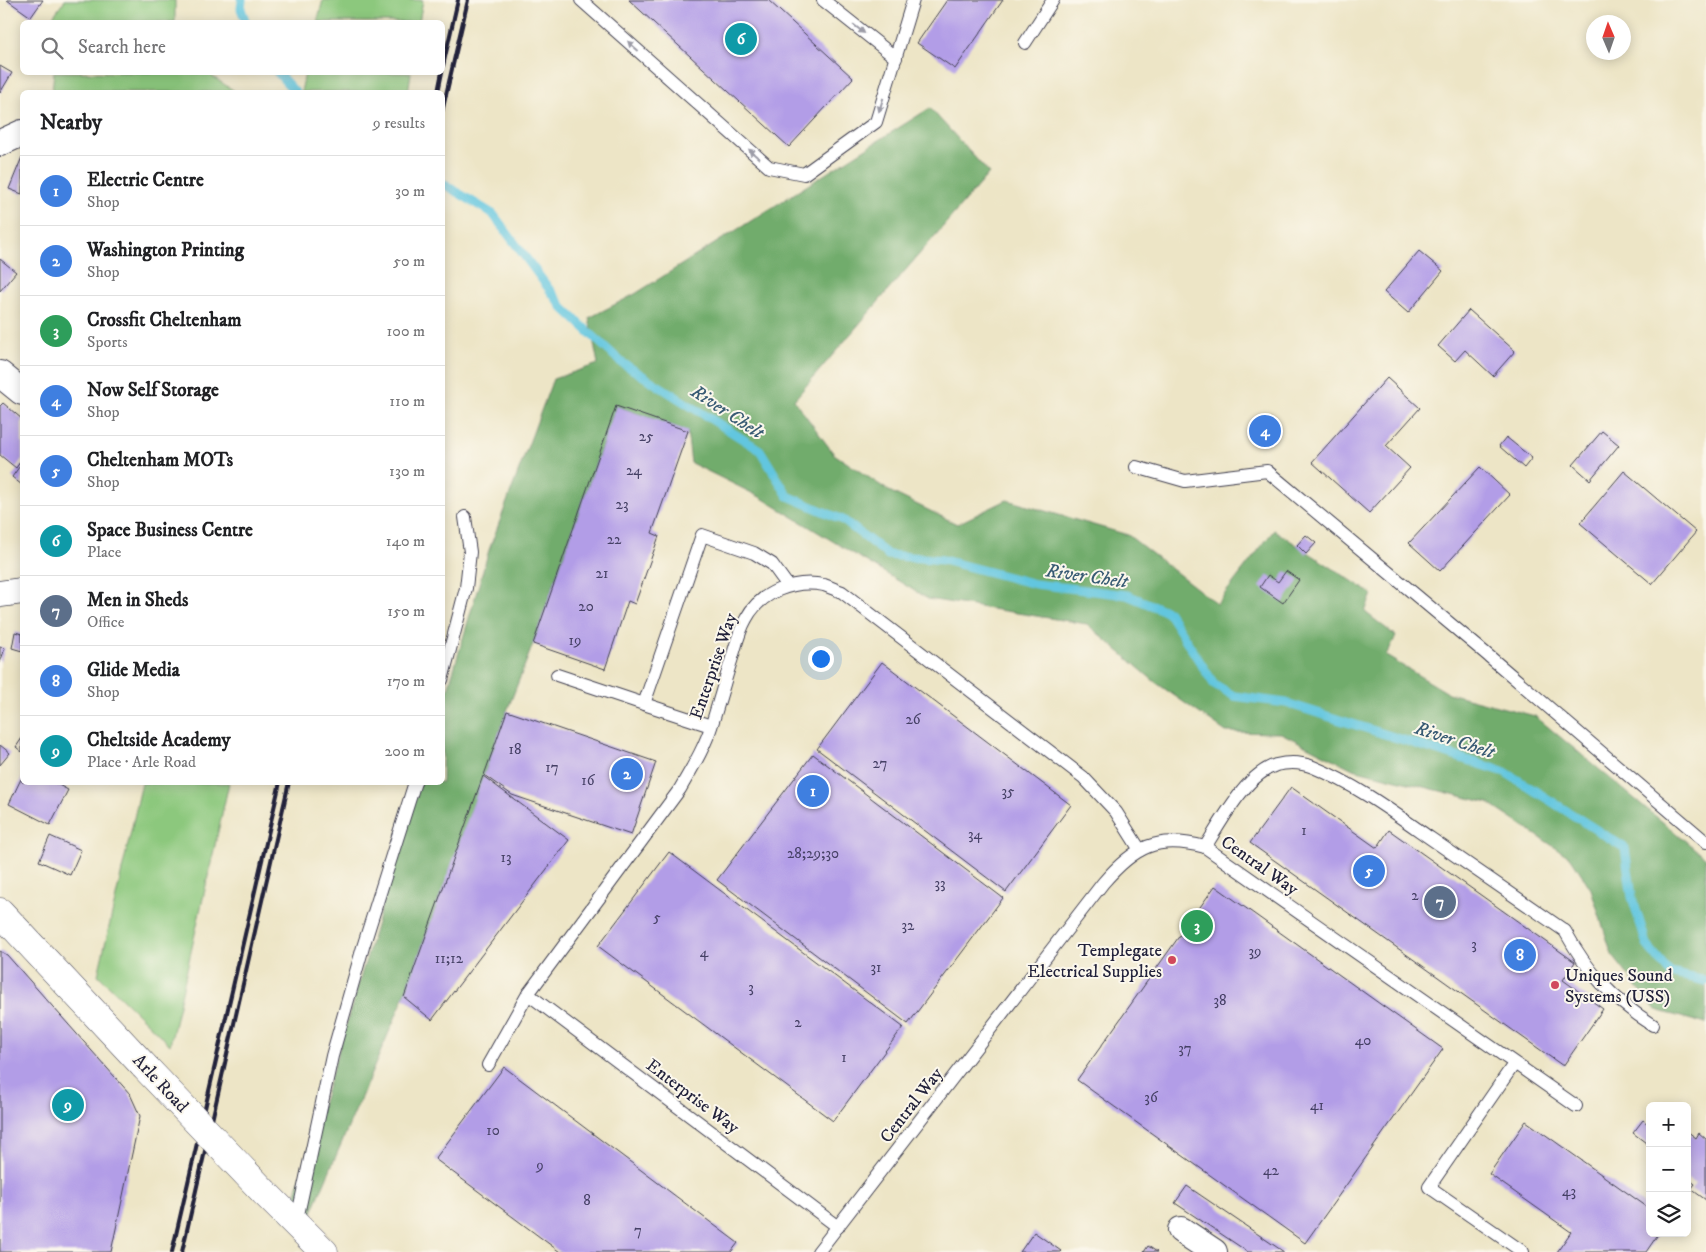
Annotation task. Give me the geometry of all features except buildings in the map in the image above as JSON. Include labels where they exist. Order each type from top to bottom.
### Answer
[{"type":"street","points":[[0,143],[20,135]]},
{"type":"street","points":[[0,374],[20,390]]},
{"type":"street","points":[[0,594],[20,591]]},
{"type":"street","name":"Arle Road","points":[[0,912],[264,1192],[324,1252]]},
{"type":"street","points":[[1181,1230],[1214,1252]]},
{"type":"lane","points":[[581,0],[769,167],[804,174],[876,122],[914,0]]},
{"type":"lane","points":[[823,0],[896,58]]},
{"type":"lane","points":[[1025,43],[1053,0]]},
{"type":"lane","points":[[1136,467],[1185,481],[1268,471],[1706,842]]},
{"type":"lane","points":[[445,668],[466,588],[470,552],[465,517]]},
{"type":"lane","points":[[644,704],[702,535],[754,553],[772,564],[788,586]]},
{"type":"lane","name":"Enterprise Way","points":[[488,1065],[528,994],[680,789],[698,757],[711,726],[739,634],[746,618],[764,598],[788,586],[806,583],[842,592],[1083,777],[1116,812],[1140,850]]},
{"type":"lane","points":[[557,675],[711,726]]},
{"type":"lane","points":[[1205,847],[1255,776],[1265,769],[1289,763],[1301,763],[1313,767],[1372,798],[1565,931],[1593,976],[1611,995],[1632,1012],[1653,1025]]},
{"type":"lane","points":[[296,1224],[332,1056],[413,785]]},
{"type":"lane","name":"Central Way","points":[[818,1252],[1102,883],[1126,858],[1140,850],[1161,843],[1176,842],[1205,847],[1576,1106]]},
{"type":"lane","name":"Enterprise Way","points":[[528,994],[838,1227]]},
{"type":"lane","points":[[1514,1064],[1429,1186],[1523,1252]]},
{"type":"green space","points":[[65,0],[175,0],[175,20],[50,20]]},
{"type":"green space","points":[[323,0],[423,0],[419,20],[318,20]]},
{"type":"green space","points":[[54,75],[211,75],[233,90],[52,90]]},
{"type":"green space","points":[[304,75],[411,75],[408,90],[301,90]]},
{"type":"green space","points":[[930,108],[989,173],[794,400],[834,454],[889,491],[957,524],[1007,500],[1128,535],[1217,604],[1274,530],[1372,594],[1365,612],[1396,636],[1386,656],[1448,693],[1535,716],[1706,858],[1706,1024],[1656,1010],[1612,955],[1591,889],[1571,858],[1488,803],[1353,769],[1281,733],[1226,732],[1155,682],[1087,624],[928,599],[760,497],[691,463],[687,431],[616,406],[533,644],[404,997],[309,1219],[295,1195],[418,785],[445,785],[445,699],[489,550],[553,379],[598,364],[589,318],[635,294]]},
{"type":"green space","points":[[142,785],[229,785],[170,1045],[98,975]]},
{"type":"waterway","name":"River Chelt","points":[[242,0],[241,9],[245,20]]},
{"type":"waterway","name":"River Chelt","points":[[280,75],[293,90]]},
{"type":"waterway","name":"River Chelt","points":[[445,185],[493,214],[564,309],[621,362],[760,450],[788,496],[843,520],[888,555],[943,560],[1035,584],[1127,595],[1168,612],[1214,684],[1234,696],[1286,703],[1505,772],[1625,848],[1632,897],[1647,945],[1670,973],[1706,981]]},
{"type":"railway","points":[[445,57],[458,0]]},
{"type":"railway","points":[[445,99],[468,0]]},
{"type":"railway","points":[[438,90],[441,75]]},
{"type":"railway","points":[[172,1252],[279,785]]},
{"type":"railway","points":[[182,1252],[288,785]]},
{"type":"place","name":"Space Business Centre","points":[[741,39]]},
{"type":"place","name":"Now Self Storage","points":[[1265,431]]},
{"type":"place","name":"Washington Printing","points":[[627,774]]},
{"type":"place","name":"Electric Centre","points":[[813,791]]},
{"type":"place","name":"Cheltenham MOTs","points":[[1369,871]]},
{"type":"place","name":"Men in Sheds","points":[[1440,902]]},
{"type":"place","name":"Crossfit Cheltenham","points":[[1197,926]]},
{"type":"place","name":"Glide Media","points":[[1520,955]]},
{"type":"place","name":"Templegate Electrical Supplies","points":[[1172,960]]},
{"type":"place","name":"Uniques Sound Systems (USS)","points":[[1555,985]]},
{"type":"place","name":"Cheltside Academy","points":[[68,1105]]}]
